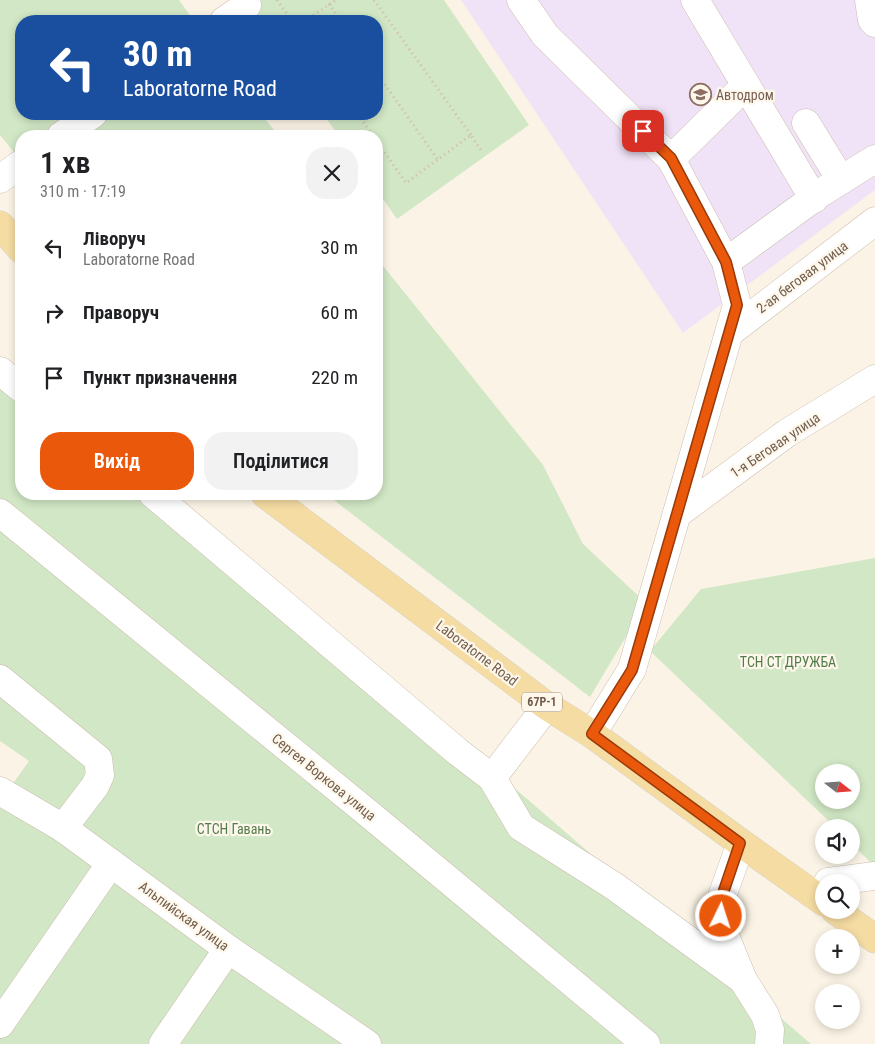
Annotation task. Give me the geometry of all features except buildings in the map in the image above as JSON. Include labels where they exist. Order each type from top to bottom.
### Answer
[{"type":"main road","points":[[0,226],[15,242]]},
{"type":"main road","name":"Laboratorne Road","points":[[273,500],[547,706],[592,734],[740,843],[812,885]]},
{"type":"main road","points":[[847,919],[875,939]]},
{"type":"street","points":[[521,0],[545,35],[671,158],[726,262],[737,305],[632,670],[592,734]]},
{"type":"street","points":[[695,0],[814,199]]},
{"type":"street","points":[[869,0],[872,20],[875,23]]},
{"type":"street","points":[[233,15],[247,5]]},
{"type":"street","points":[[671,158],[746,85]]},
{"type":"street","points":[[70,130],[84,120]]},
{"type":"street","points":[[806,123],[841,180]]},
{"type":"street","points":[[726,262],[841,180],[875,159]]},
{"type":"street","points":[[0,179],[15,168]]},
{"type":"street","name":"2-ая беговая улица","points":[[729,333],[875,221]]},
{"type":"street","points":[[0,371],[15,383]]},
{"type":"street","name":"1-я Беговая улица","points":[[677,514],[787,433],[875,379]]},
{"type":"street","points":[[160,500],[443,740],[492,778],[521,826],[614,886],[743,980]]},
{"type":"street","name":"Сергея Воркова улица","points":[[0,513],[369,814],[646,1044]]},
{"type":"street","points":[[0,679],[98,759],[100,775],[95,786],[63,828]]},
{"type":"street","points":[[492,778],[547,706]]},
{"type":"street","name":"Альпийская улица","points":[[0,791],[63,828],[228,949],[336,1035],[367,1044]]},
{"type":"street","points":[[740,843],[720,902],[723,931],[743,980],[765,1015],[770,1030],[768,1044]]},
{"type":"street","points":[[0,1024],[111,863]]},
{"type":"street","points":[[860,878],[875,876]]},
{"type":"street","points":[[163,1044],[228,949]]},
{"type":"path","points":[[277,0],[288,15]]},
{"type":"path","points":[[313,15],[336,0]]},
{"type":"path","points":[[374,0],[481,150]]},
{"type":"path","points":[[329,4],[337,15]]},
{"type":"path","points":[[383,82],[438,160]]},
{"type":"path","points":[[383,150],[406,183],[471,135]]},
{"type":"shaded area","name":"Автодром","points":[[461,0],[875,0],[875,190],[683,333]]},
{"type":"green space","points":[[0,0],[179,0],[190,15],[15,15],[15,120],[266,120],[274,130],[15,130],[15,154],[0,135]]},
{"type":"green space","points":[[244,0],[444,0],[529,125],[397,219],[383,199],[383,130],[335,130],[327,120],[383,120],[383,15],[254,15]]},
{"type":"green space","points":[[383,266],[543,465],[583,544],[646,603],[590,697],[334,500],[383,500]]},
{"type":"green space","name":"СТСН Гавань","points":[[0,359],[15,371],[15,500],[178,500],[213,528],[811,1044],[0,1044],[0,802],[29,761],[0,741]]},
{"type":"green space","name":"ТСН СТ ДРУЖБА","points":[[875,558],[875,863],[872,864],[860,852],[860,819],[827,819],[816,809],[860,809],[860,764],[815,764],[815,808],[650,651],[701,589]]},
{"type":"place","name":"Автодром","points":[[700,95]]},
{"type":"route","points":[[643,131],[671,158],[726,262],[737,305],[632,670],[592,734],[740,843],[720,902],[721,916]]}]
